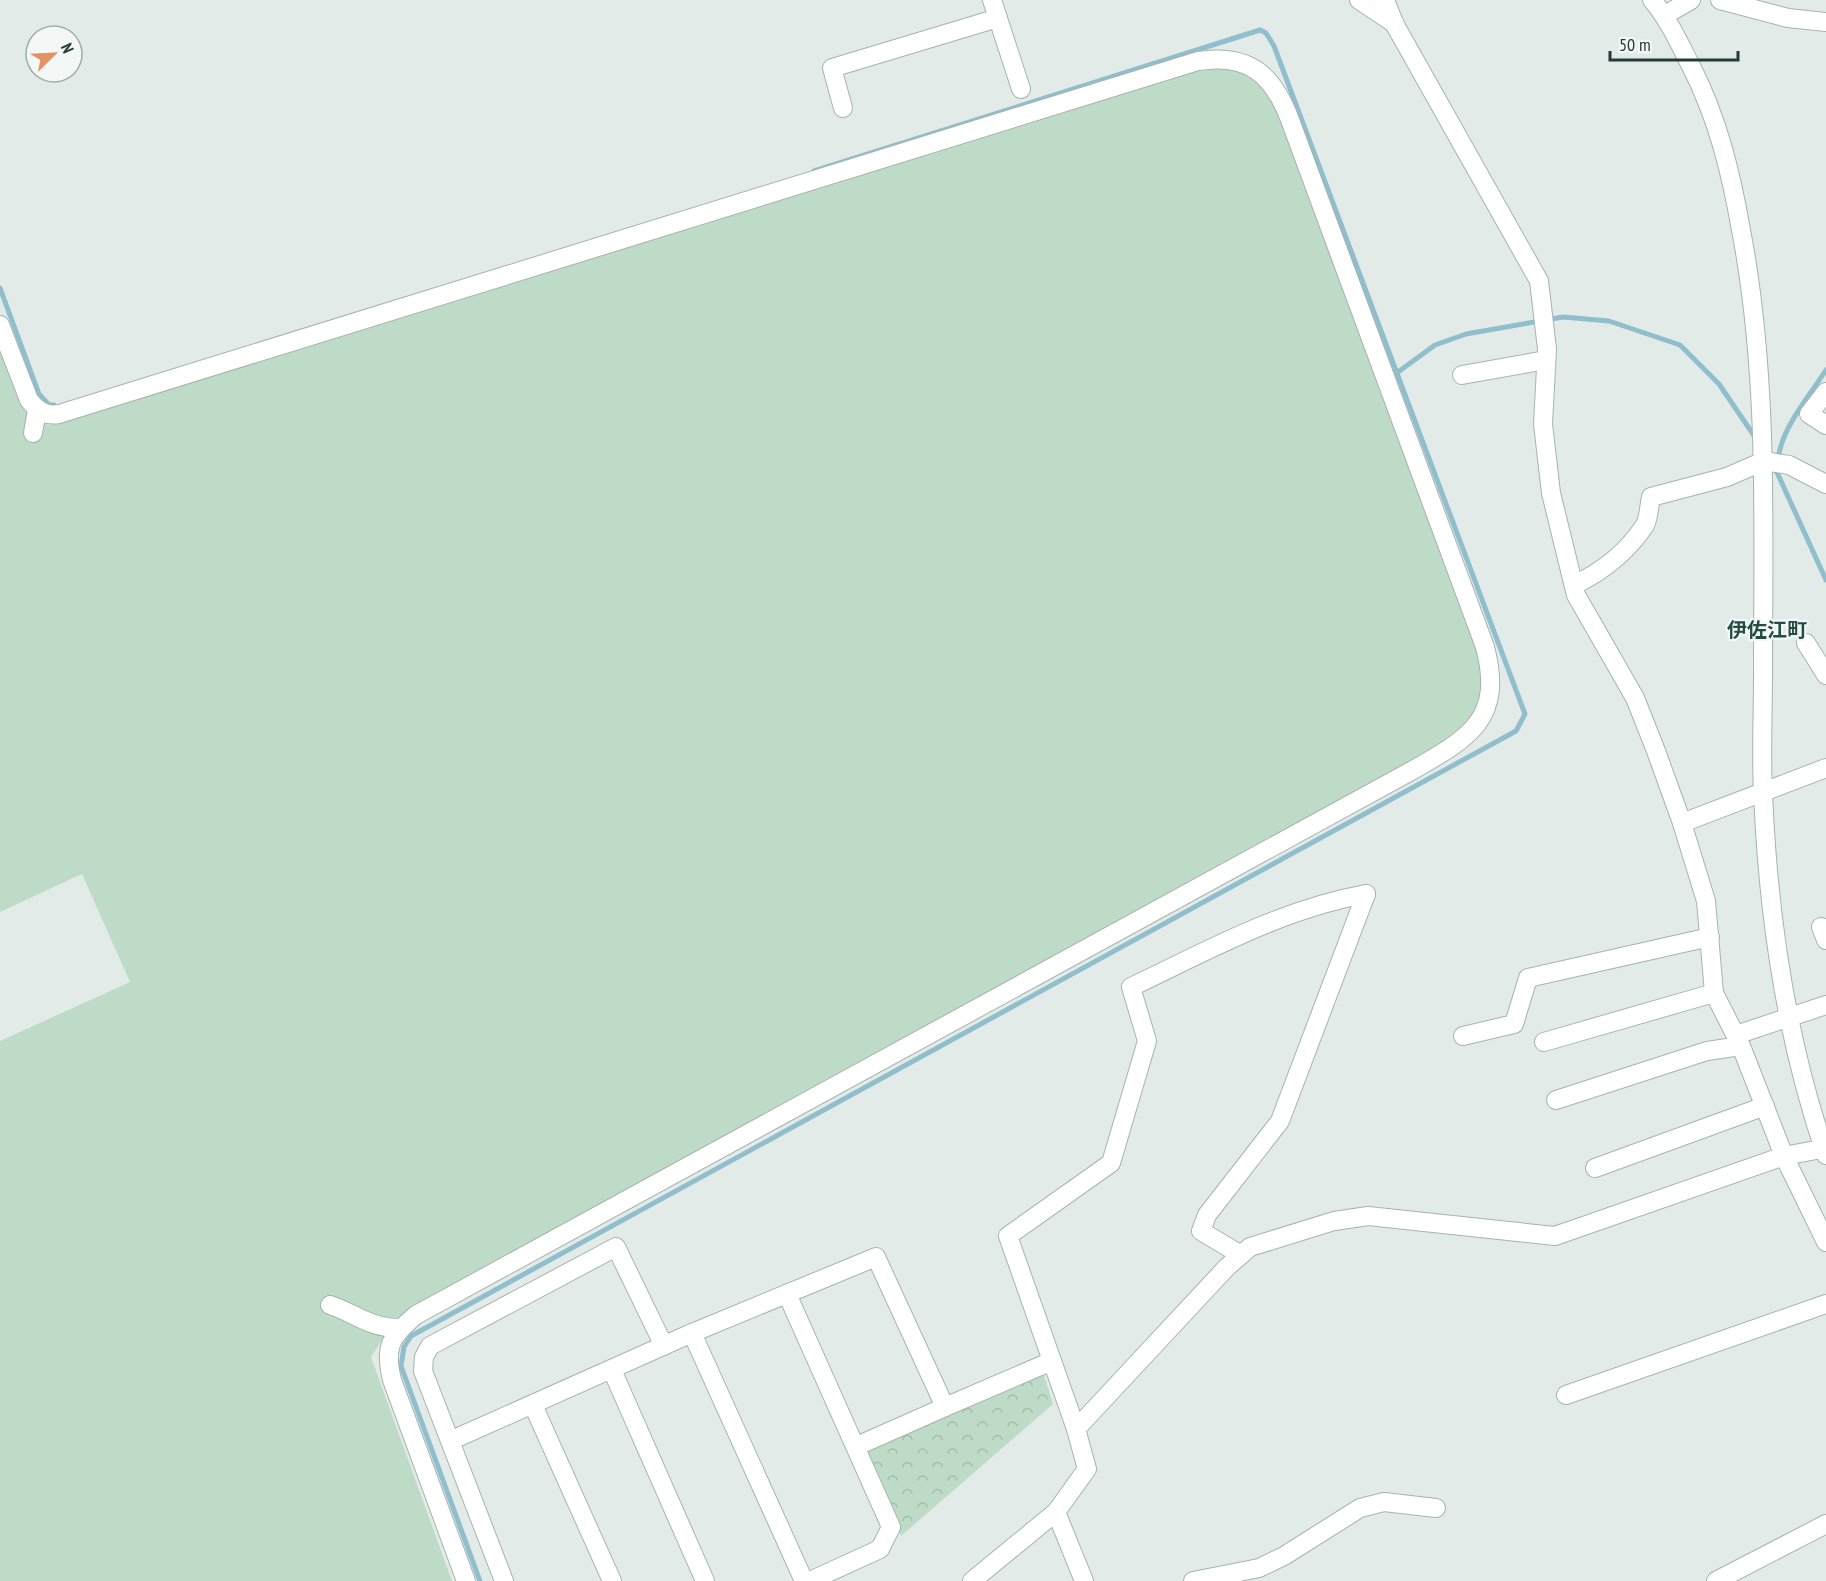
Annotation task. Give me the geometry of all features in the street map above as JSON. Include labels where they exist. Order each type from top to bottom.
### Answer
[{"type":"street","points":[[992,0],[1021,89]]},
{"type":"street","points":[[1359,0],[1395,25]]},
{"type":"street","points":[[1385,0],[1395,25],[1539,281],[1546,360],[1543,424],[1551,494],[1574,585],[1586,613],[1635,698],[1682,823],[1706,901],[1714,993],[1739,1041],[1784,1156],[1826,1242]]},
{"type":"street","points":[[1076,1429],[1250,1247],[1313,1227],[1368,1216],[1555,1236],[1784,1156],[1825,1150],[1804,1086],[1777,958],[1763,792],[1764,461],[1755,312],[1723,141],[1699,82],[1665,15],[1652,0]]},
{"type":"street","points":[[1665,15],[1686,0],[1691,0]]},
{"type":"street","points":[[1720,0],[1793,9],[1826,22]]},
{"type":"street","points":[[843,108],[832,68],[998,18]]},
{"type":"street","points":[[0,325],[29,400],[37,410],[50,415],[77,409],[1198,61],[1233,59],[1268,78],[1281,96],[1485,647],[1490,668],[1490,689],[1485,711],[1476,727],[1457,744],[1413,770],[416,1315],[400,1329],[391,1341],[387,1360],[392,1380],[466,1581]]},
{"type":"street","points":[[1462,375],[1546,360]]},
{"type":"street","points":[[1826,392],[1809,414],[1826,425]]},
{"type":"street","points":[[33,433],[37,410]]},
{"type":"street","points":[[1574,585],[1595,575],[1616,558],[1646,523],[1651,497],[1727,477],[1764,461],[1789,465],[1826,484]]},
{"type":"street","points":[[1806,643],[1826,675]]},
{"type":"street","points":[[1682,823],[1826,768]]},
{"type":"street","points":[[972,1581],[995,1573],[1056,1512],[1087,1469],[1076,1429],[1008,1236],[1111,1163],[1147,1041],[1131,987],[1290,913],[1331,900],[1366,894],[1280,1121],[1207,1215],[1201,1231],[1241,1255]]},
{"type":"street","points":[[1462,1036],[1514,1024],[1528,978],[1710,937]]},
{"type":"street","points":[[1544,1042],[1714,993]]},
{"type":"street","points":[[1556,1100],[1739,1041],[1789,1018],[1826,1005]]},
{"type":"street","points":[[1595,1168],[1765,1106]]},
{"type":"street","points":[[504,1581],[452,1440],[423,1371],[424,1358],[430,1346],[616,1247],[664,1346]]},
{"type":"street","points":[[452,1440],[692,1333],[876,1257],[945,1407]]},
{"type":"street","points":[[787,1294],[857,1446],[891,1527],[880,1549],[810,1581]]},
{"type":"street","points":[[1566,1395],[1826,1304]]},
{"type":"street","points":[[330,1305],[348,1311],[367,1324],[381,1328],[400,1329]]},
{"type":"street","points":[[692,1333],[804,1581]]},
{"type":"street","points":[[857,1446],[1052,1360]]},
{"type":"street","points":[[612,1370],[705,1581]]},
{"type":"street","points":[[533,1405],[612,1581]]},
{"type":"street","points":[[1193,1581],[1259,1568],[1284,1556],[1360,1508],[1384,1502],[1436,1508]]},
{"type":"street","points":[[1056,1512],[1084,1581]]},
{"type":"street","points":[[1716,1581],[1826,1524]]},
{"type":"green space","points":[[1200,65],[1235,65],[1270,89],[1481,652],[1482,703],[1465,731],[393,1324],[371,1357],[452,1581],[0,1581],[0,1041],[130,982],[82,874],[0,912],[0,340],[40,423],[50,425]]},
{"type":"green space","points":[[1043,1372],[1053,1404],[901,1536],[866,1451]]},
{"type":"waterway","points":[[480,1581],[401,1366],[404,1347],[411,1336],[1516,731],[1525,714],[1274,46],[1266,33],[1260,30],[814,171]]},
{"type":"waterway","points":[[0,288],[39,394],[49,405],[54,405]]},
{"type":"waterway","points":[[1398,372],[1435,345],[1466,334],[1563,317],[1609,321],[1680,345],[1719,384],[1757,440]]},
{"type":"waterway","points":[[1778,460],[1784,436],[1826,370]]},
{"type":"waterway","points":[[1775,468],[1826,580]]},
{"type":"district","name":"伊佐江町","points":[[1767,630]]}]
